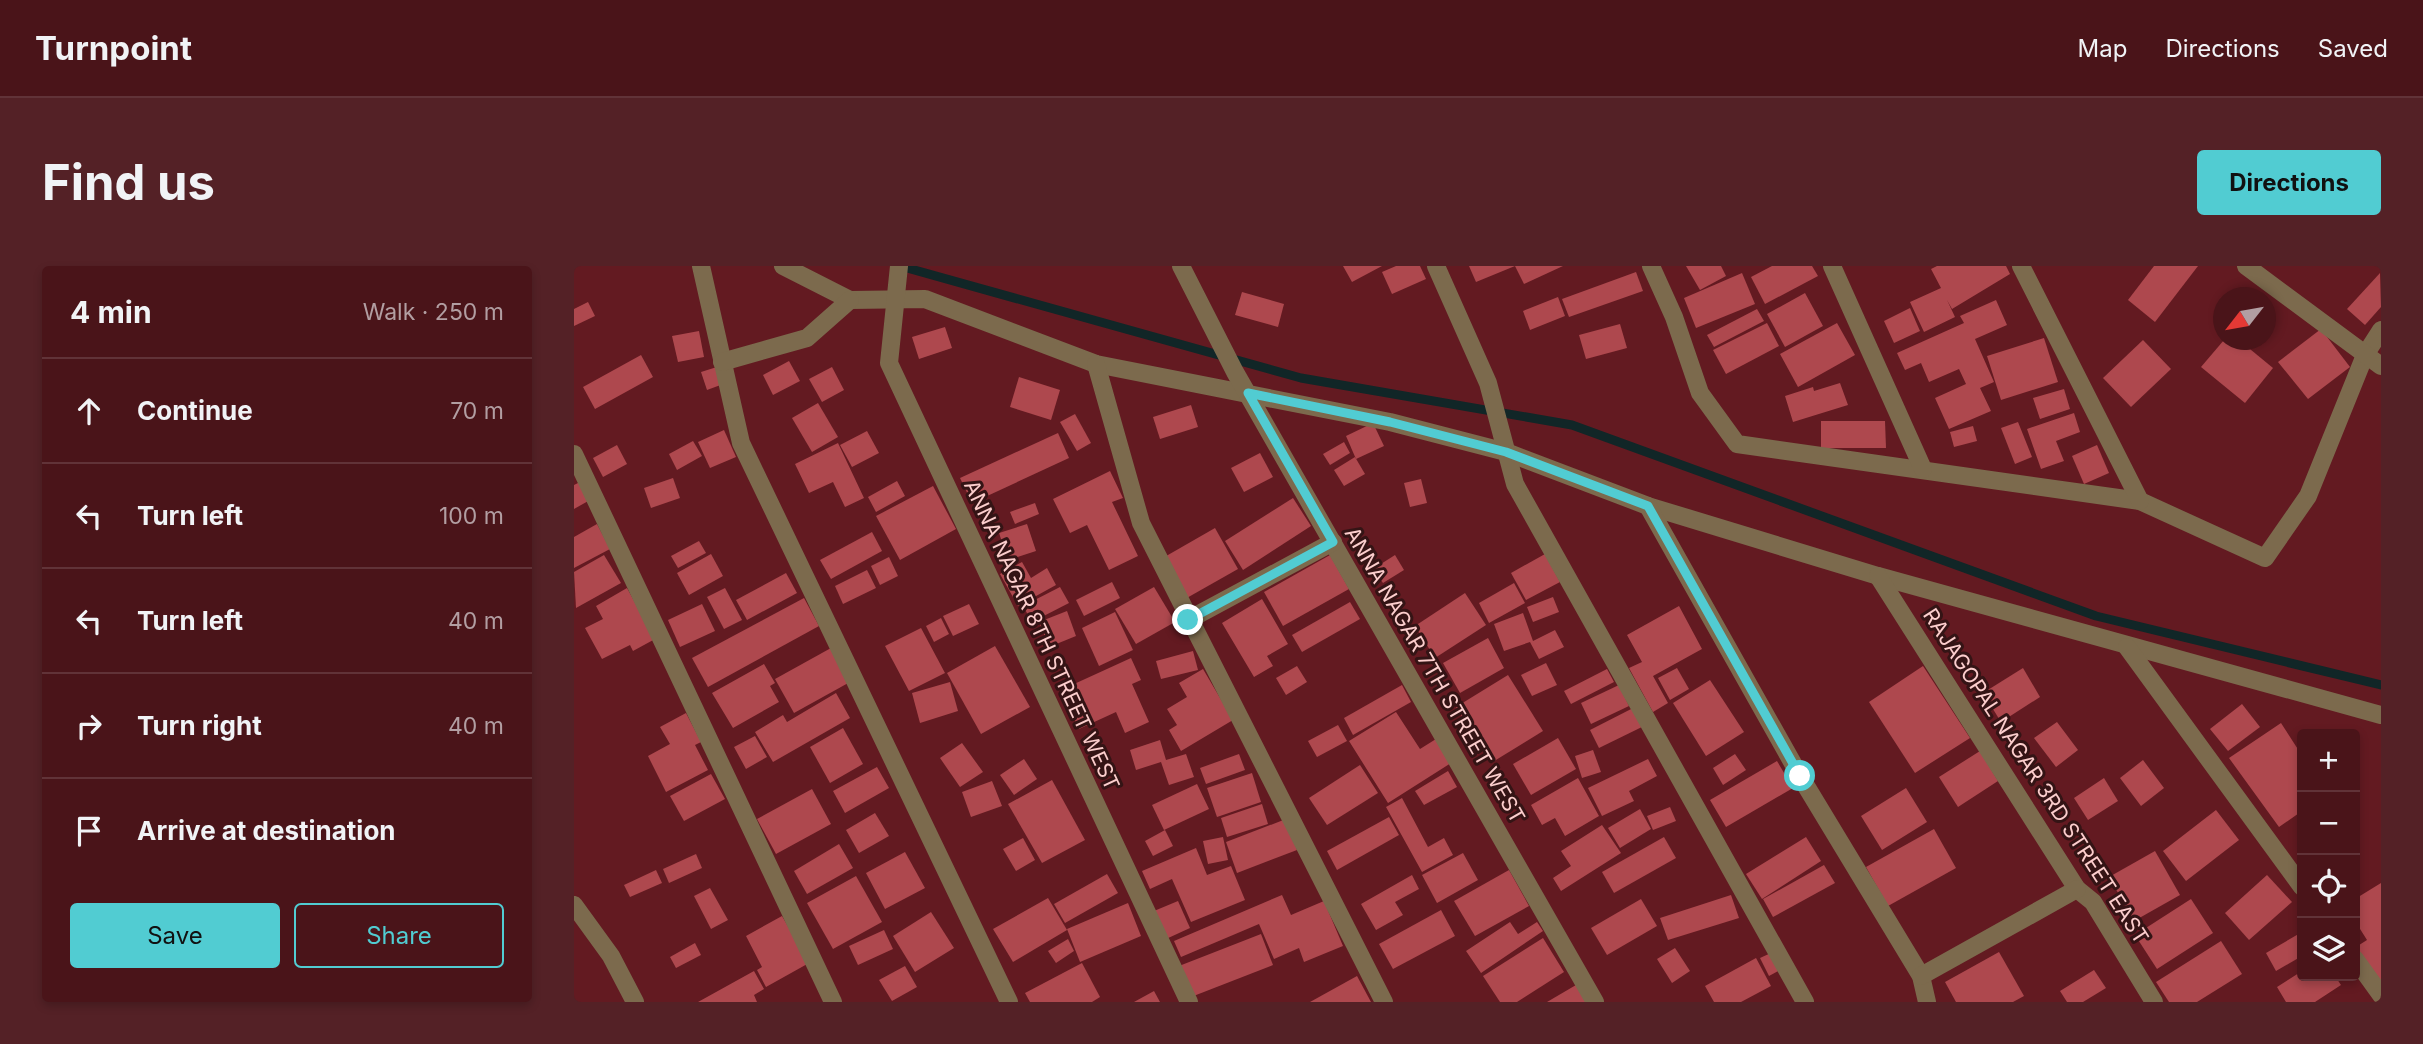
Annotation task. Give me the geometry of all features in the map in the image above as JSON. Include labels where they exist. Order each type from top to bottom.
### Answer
[{"type":"street","points":[[701,266],[741,443],[1009,1002]]},
{"type":"street","points":[[783,266],[850,300],[925,299],[1096,364],[1390,422],[1506,452],[1648,506],[1878,576],[2127,647],[2381,715]]},
{"type":"street","name":"ANNA NAGAR 7TH STREET WEST","points":[[1181,266],[1235,372],[1595,1002]]},
{"type":"street","points":[[1436,266],[1488,383],[1498,428],[1516,484],[1805,1002]]},
{"type":"street","points":[[1651,266],[1674,317],[1700,393],[1737,444],[2140,501],[2265,558],[2308,496],[2365,355],[2381,330]]},
{"type":"street","points":[[1832,266],[1923,469]]},
{"type":"street","points":[[2021,266],[2140,501]]},
{"type":"street","points":[[2246,266],[2381,366]]},
{"type":"street","name":"ANNA NAGAR 8TH STREET WEST","points":[[897,273],[889,363],[1189,1002]]},
{"type":"street","points":[[722,362],[807,338],[850,300]]},
{"type":"street","points":[[1096,364],[1141,523],[1384,1002]]},
{"type":"street","points":[[574,454],[833,1002]]},
{"type":"street","points":[[1648,506],[1800,776],[1920,976],[1927,1002]]},
{"type":"street","points":[[1188,620],[1333,542]]},
{"type":"street","name":"RAJAGOPAL NAGAR 3RD STREET EAST","points":[[1878,576],[2077,888],[2093,902],[2154,1002]]},
{"type":"street","points":[[2127,647],[2297,880]]},
{"type":"street","points":[[1920,976],[2077,888]]},
{"type":"street","points":[[574,905],[611,956],[635,1002]]},
{"type":"street","points":[[2360,966],[2381,995]]},
{"type":"building","points":[[1343,266],[1382,266],[1352,282]]},
{"type":"building","points":[[1396,266],[1420,266],[1426,279],[1392,294],[1382,272]]},
{"type":"building","points":[[1469,266],[1515,266],[1476,282]]},
{"type":"building","points":[[1515,266],[1563,266],[1524,284]]},
{"type":"building","points":[[1686,266],[1721,266],[1726,276],[1700,290]]},
{"type":"building","points":[[1772,266],[1812,266],[1818,276],[1765,304],[1751,277]]},
{"type":"building","points":[[1937,266],[2006,266],[2010,274],[1952,309],[1947,300],[1955,317],[1924,332],[1910,302],[1941,288],[1931,269]]},
{"type":"building","points":[[2154,266],[2198,266],[2155,322],[2128,300]]},
{"type":"building","points":[[1636,272],[1643,291],[1569,317],[1562,299]]},
{"type":"building","points":[[1742,273],[1755,304],[1696,328],[1684,298]]},
{"type":"building","points":[[2380,273],[2381,307],[2365,325],[2347,309]]},
{"type":"building","points":[[1242,292],[1284,304],[1278,327],[1235,315]]},
{"type":"building","points":[[1805,293],[1823,326],[1785,347],[1767,314]]},
{"type":"building","points":[[1558,297],[1565,316],[1530,330],[1523,311]]},
{"type":"building","points":[[1996,300],[2007,325],[1975,339],[1994,382],[1980,388],[1991,411],[1949,429],[1935,398],[1966,384],[1959,369],[1929,382],[1921,363],[1905,370],[1897,353],[1964,323],[1960,316]]},
{"type":"building","points":[[588,302],[595,316],[574,326],[574,309]]},
{"type":"building","points":[[1910,308],[1920,331],[1894,343],[1884,321]]},
{"type":"building","points":[[1757,309],[1764,321],[1714,347],[1707,335]]},
{"type":"building","points":[[1767,323],[1779,346],[1726,374],[1713,350]]},
{"type":"building","points":[[1837,323],[1855,355],[1798,387],[1780,354]]},
{"type":"building","points":[[1620,324],[1627,348],[1586,359],[1579,335]]},
{"type":"building","points":[[945,327],[952,348],[919,359],[912,337]]},
{"type":"building","points":[[2321,329],[2350,367],[2308,399],[2278,362]]},
{"type":"building","points":[[699,331],[704,357],[678,362],[672,336]]},
{"type":"building","points":[[2044,338],[2058,382],[2001,400],[1987,356]]},
{"type":"building","points":[[2143,340],[2171,369],[2131,407],[2103,378]]},
{"type":"building","points":[[2215,350],[2251,350],[2273,368],[2245,403],[2201,367]]},
{"type":"building","points":[[641,355],[653,377],[595,409],[583,387]]},
{"type":"building","points":[[789,361],[800,381],[773,395],[763,375]]},
{"type":"building","points":[[720,366],[726,383],[707,390],[701,372]]},
{"type":"building","points":[[832,367],[844,390],[822,402],[809,379]]},
{"type":"building","points":[[1019,377],[1060,390],[1051,420],[1010,407]]},
{"type":"building","points":[[1840,383],[1848,405],[1793,422],[1785,396],[1813,387],[1814,391]]},
{"type":"building","points":[[2064,389],[2070,409],[2040,419],[2033,398]]},
{"type":"building","points":[[818,403],[838,437],[812,452],[792,418]]},
{"type":"building","points":[[1191,405],[1198,427],[1160,439],[1153,417]]},
{"type":"building","points":[[2074,413],[2080,432],[2056,441],[2064,461],[2041,469],[2027,429]]},
{"type":"building","points":[[1075,414],[1091,443],[1077,451],[1060,422]]},
{"type":"building","points":[[1821,421],[1885,421],[1886,448],[1821,448]]},
{"type":"building","points":[[2018,422],[2032,457],[2015,464],[2001,428]]},
{"type":"building","points":[[1373,423],[1384,446],[1356,459],[1346,436]]},
{"type":"building","points":[[1973,426],[1977,441],[1954,447],[1950,432]]},
{"type":"building","points":[[724,430],[736,457],[710,468],[698,442]]},
{"type":"building","points":[[867,431],[879,453],[852,467],[840,445]]},
{"type":"building","points":[[1058,433],[1069,458],[972,503],[960,478]]},
{"type":"building","points":[[693,441],[702,456],[677,470],[669,454]]},
{"type":"building","points":[[1344,442],[1350,453],[1330,465],[1323,454]]},
{"type":"building","points":[[838,443],[864,498],[845,507],[833,482],[809,493],[795,464]]},
{"type":"building","points":[[617,445],[627,464],[603,477],[593,458]]},
{"type":"building","points":[[2097,445],[2109,473],[2084,484],[2072,456]]},
{"type":"building","points":[[1260,453],[1273,477],[1244,492],[1231,468]]},
{"type":"building","points":[[1355,457],[1365,474],[1344,486],[1334,470]]},
{"type":"building","points":[[1110,471],[1123,498],[1112,502],[1138,556],[1109,570],[1087,525],[1070,533],[1053,499]]},
{"type":"building","points":[[673,478],[680,498],[651,508],[644,488]]},
{"type":"building","points":[[1421,479],[1427,503],[1410,507],[1404,483]]},
{"type":"building","points":[[897,481],[905,496],[876,512],[868,497]]},
{"type":"building","points":[[580,482],[590,500],[574,509],[574,485]]},
{"type":"building","points":[[933,486],[956,529],[900,560],[876,516]]},
{"type":"building","points":[[1293,498],[1311,526],[1243,570],[1225,541]]},
{"type":"building","points":[[1035,503],[1039,514],[1015,524],[1010,512]]},
{"type":"building","points":[[597,524],[610,549],[574,568],[574,537]]},
{"type":"building","points":[[1027,524],[1036,551],[1008,560],[999,533]]},
{"type":"building","points":[[1215,528],[1238,569],[1185,599],[1161,559]]},
{"type":"building","points":[[872,532],[882,551],[831,579],[820,560]]},
{"type":"building","points":[[699,541],[706,553],[678,568],[671,556]]},
{"type":"building","points":[[711,554],[723,576],[689,595],[677,573]]},
{"type":"building","points":[[1545,554],[1560,582],[1526,600],[1511,573]]},
{"type":"building","points":[[604,555],[621,583],[576,608],[574,572]]},
{"type":"building","points":[[1330,555],[1349,589],[1283,626],[1264,592]]},
{"type":"building","points":[[1395,555],[1404,570],[1383,583],[1373,569]]},
{"type":"building","points":[[889,557],[898,576],[880,585],[871,566]]},
{"type":"building","points":[[1022,562],[1031,578],[1047,568],[1056,585],[1018,606],[1000,574]]},
{"type":"building","points":[[867,570],[876,588],[843,604],[835,586]]},
{"type":"building","points":[[786,573],[797,593],[747,620],[736,600]]},
{"type":"building","points":[[1112,582],[1120,598],[1084,616],[1076,600]]},
{"type":"building","points":[[1514,583],[1525,603],[1489,623],[1479,603]]},
{"type":"building","points":[[1060,587],[1069,603],[1032,622],[1023,606]]},
{"type":"building","points":[[1154,587],[1175,622],[1136,644],[1115,609]]},
{"type":"building","points":[[627,588],[655,639],[633,651],[630,645],[602,659],[585,628],[603,619],[596,606]]},
{"type":"building","points":[[725,588],[742,620],[724,629],[707,597]]},
{"type":"building","points":[[1465,593],[1486,625],[1435,658],[1415,626]]},
{"type":"building","points":[[1553,597],[1559,612],[1533,622],[1527,607]]},
{"type":"building","points":[[804,598],[819,626],[708,687],[692,658]]},
{"type":"building","points":[[1262,599],[1288,644],[1267,656],[1273,666],[1254,677],[1222,623]]},
{"type":"building","points":[[1350,602],[1360,619],[1302,652],[1292,635]]},
{"type":"building","points":[[702,604],[715,631],[680,647],[668,620]]},
{"type":"building","points":[[969,604],[979,624],[953,636],[943,616]]},
{"type":"building","points":[[1679,606],[1702,649],[1653,676],[1668,703],[1653,712],[1629,668],[1642,662],[1627,635]]},
{"type":"building","points":[[1067,611],[1076,636],[1049,647],[1039,622]]},
{"type":"building","points":[[1115,612],[1133,650],[1099,666],[1082,628]]},
{"type":"building","points":[[1523,613],[1533,641],[1555,630],[1564,647],[1539,659],[1530,642],[1504,651],[1494,624]]},
{"type":"building","points":[[941,618],[949,634],[934,642],[926,626]]},
{"type":"building","points":[[921,628],[945,673],[909,691],[885,646]]},
{"type":"building","points":[[1488,638],[1504,668],[1460,693],[1443,663]]},
{"type":"building","points":[[995,646],[1030,707],[981,734],[947,673]]},
{"type":"building","points":[[831,648],[850,682],[794,713],[775,679]]},
{"type":"building","points":[[1193,651],[1198,670],[1161,679],[1156,661]]},
{"type":"building","points":[[1131,658],[1141,680],[1132,684],[1149,722],[1125,733],[1116,712],[1079,729],[1061,690]]},
{"type":"building","points":[[1546,663],[1557,685],[1532,696],[1521,675]]},
{"type":"building","points":[[764,664],[775,683],[770,686],[779,702],[733,728],[712,693]]},
{"type":"building","points":[[1297,666],[1307,682],[1286,695],[1276,678]]},
{"type":"building","points":[[1923,666],[1970,738],[1915,773],[1869,702]]},
{"type":"building","points":[[1677,668],[1689,689],[1670,700],[1658,678]]},
{"type":"building","points":[[2023,668],[2040,697],[2001,722],[1983,693]]},
{"type":"building","points":[[1203,669],[1233,720],[1181,751],[1169,730],[1177,725],[1167,709],[1187,697],[1179,683]]},
{"type":"building","points":[[1607,669],[1614,682],[1571,704],[1564,691]]},
{"type":"building","points":[[1508,675],[1543,731],[1491,763],[1456,707]]},
{"type":"building","points":[[1710,680],[1744,732],[1706,756],[1673,703]]},
{"type":"building","points":[[950,682],[958,711],[920,723],[912,693]]},
{"type":"building","points":[[1402,685],[1411,702],[1353,735],[1344,718]]},
{"type":"building","points":[[1619,685],[1629,706],[1591,724],[1581,703]]},
{"type":"building","points":[[836,693],[850,718],[773,762],[755,732],[783,715],[787,722]]},
{"type":"building","points":[[2242,704],[2260,727],[2228,751],[2210,729]]},
{"type":"building","points":[[1637,706],[1646,725],[1599,748],[1590,730]]},
{"type":"building","points":[[1396,712],[1420,749],[1436,739],[1451,763],[1388,803],[1349,741]]},
{"type":"building","points":[[686,713],[701,742],[695,745],[708,770],[666,792],[648,756],[670,744],[660,727]]},
{"type":"building","points":[[2057,722],[2078,750],[2056,767],[2034,738]]},
{"type":"building","points":[[2281,723],[2297,748],[2297,814],[2279,827],[2229,758]]},
{"type":"building","points":[[1338,725],[1347,741],[1317,757],[1308,741]]},
{"type":"building","points":[[843,728],[863,764],[830,783],[810,747]]},
{"type":"building","points":[[755,736],[767,757],[746,769],[734,747]]},
{"type":"building","points":[[1558,738],[1576,769],[1531,795],[1513,764]]},
{"type":"building","points":[[1160,740],[1166,760],[1186,754],[1194,777],[1169,785],[1161,762],[1136,770],[1130,750]]},
{"type":"building","points":[[962,743],[983,772],[960,787],[940,758]]},
{"type":"building","points":[[1593,750],[1601,772],[1582,778],[1575,756]]},
{"type":"building","points":[[1980,751],[1998,781],[1958,807],[1939,777]]},
{"type":"building","points":[[1239,754],[1245,770],[1206,784],[1200,768]]},
{"type":"building","points":[[1735,754],[1746,770],[1723,785],[1713,768]]},
{"type":"building","points":[[1024,759],[1037,779],[1014,795],[1000,775]]},
{"type":"building","points":[[1648,759],[1657,776],[1629,791],[1634,801],[1602,816],[1588,788]]},
{"type":"building","points":[[2143,760],[2164,788],[2141,806],[2120,778]]},
{"type":"building","points":[[1777,761],[1793,788],[1726,827],[1710,800]]},
{"type":"building","points":[[1360,765],[1378,793],[1327,825],[1309,798]]},
{"type":"building","points":[[877,767],[889,788],[845,813],[833,791]]},
{"type":"building","points":[[1448,771],[1457,787],[1424,805],[1415,791]]},
{"type":"building","points":[[1252,773],[1261,802],[1217,817],[1207,788]]},
{"type":"building","points":[[711,774],[725,799],[684,821],[670,796]]},
{"type":"building","points":[[1578,778],[1599,816],[1565,836],[1555,818],[1542,825],[1531,805]]},
{"type":"building","points":[[2104,778],[2118,801],[2088,820],[2074,798]]},
{"type":"building","points":[[1052,780],[1085,840],[1042,863],[1008,804]]},
{"type":"building","points":[[992,781],[1002,806],[971,817],[962,792]]},
{"type":"building","points":[[1197,784],[1209,809],[1164,830],[1152,805]]},
{"type":"building","points":[[1906,788],[1927,822],[1882,850],[1861,816]]},
{"type":"building","points":[[812,789],[831,824],[776,854],[757,819]]},
{"type":"building","points":[[1402,798],[1428,847],[1444,838],[1453,855],[1422,872],[1386,807]]},
{"type":"building","points":[[1262,804],[1268,824],[1227,837],[1221,818]]},
{"type":"building","points":[[1670,807],[1676,821],[1653,830],[1647,816]]},
{"type":"building","points":[[1640,809],[1651,829],[1620,848],[1608,828]]},
{"type":"building","points":[[2216,810],[2239,840],[2186,881],[2163,851]]},
{"type":"building","points":[[875,813],[889,836],[859,853],[846,830]]},
{"type":"building","points":[[1389,817],[1399,835],[1337,870],[1327,851]]},
{"type":"building","points":[[1286,819],[1297,850],[1237,873],[1226,842]]},
{"type":"building","points":[[1602,825],[1621,853],[1561,891],[1553,878],[1571,866],[1561,851]]},
{"type":"building","points":[[1934,829],[1956,868],[1888,906],[1866,867]]},
{"type":"building","points":[[1165,830],[1173,846],[1153,856],[1145,841]]},
{"type":"building","points":[[1223,837],[1228,860],[1208,864],[1203,841]]},
{"type":"building","points":[[1664,837],[1676,858],[1614,893],[1602,872]]},
{"type":"building","points":[[1806,837],[1821,861],[1762,899],[1746,874]]},
{"type":"building","points":[[1023,838],[1035,860],[1016,871],[1003,849]]},
{"type":"building","points":[[839,844],[853,868],[807,894],[794,871]]},
{"type":"building","points":[[1196,848],[1207,875],[1231,866],[1245,900],[1191,922],[1172,879],[1150,889],[1142,871]]},
{"type":"building","points":[[2155,851],[2180,895],[2134,921],[2109,877]]},
{"type":"building","points":[[905,852],[925,888],[885,909],[866,873]]},
{"type":"building","points":[[1463,853],[1478,880],[1437,903],[1422,875]]},
{"type":"building","points":[[696,854],[702,868],[669,883],[663,869]]},
{"type":"building","points":[[1824,865],[1835,883],[1773,917],[1763,899]]},
{"type":"building","points":[[656,870],[662,883],[630,897],[624,885]]},
{"type":"building","points":[[1509,870],[1529,906],[1475,936],[1454,901]]},
{"type":"building","points":[[1107,874],[1118,893],[1065,923],[1054,904]]},
{"type":"building","points":[[1412,875],[1419,889],[1395,902],[1403,915],[1376,930],[1361,904]]},
{"type":"building","points":[[2267,875],[2292,902],[2249,940],[2225,913]]},
{"type":"building","points":[[856,876],[882,922],[833,949],[807,903]]},
{"type":"building","points":[[2381,883],[2381,982],[2378,984],[2360,954],[2360,944],[2367,940],[2360,929],[2360,896]]},
{"type":"building","points":[[710,888],[728,920],[711,929],[694,896]]},
{"type":"building","points":[[1282,895],[1291,915],[1324,901],[1343,946],[1304,962],[1299,948],[1274,959],[1259,924],[1181,957],[1174,941]]},
{"type":"building","points":[[1731,895],[1739,918],[1668,940],[1660,918]]},
{"type":"building","points":[[1048,898],[1067,930],[1013,962],[993,929]]},
{"type":"building","points":[[1641,899],[1657,926],[1607,955],[1591,928]]},
{"type":"building","points":[[2191,899],[2213,933],[2157,969],[2135,935]]},
{"type":"building","points":[[1178,901],[1190,928],[1166,939],[1154,911]]},
{"type":"building","points":[[1128,903],[1141,936],[1080,962],[1067,929]]},
{"type":"building","points":[[1441,910],[1455,936],[1393,969],[1379,944]]},
{"type":"building","points":[[931,912],[954,948],[915,972],[893,936]]},
{"type":"building","points":[[782,916],[809,963],[766,987],[757,970],[762,967],[746,936]]},
{"type":"building","points":[[1510,922],[1518,934],[1537,922],[1543,931],[1481,973],[1466,951]]},
{"type":"building","points":[[884,930],[893,949],[858,965],[849,946]]},
{"type":"building","points":[[1261,934],[1273,965],[1191,997],[1179,966]]},
{"type":"building","points":[[2297,935],[2297,959],[2276,971],[2266,953]]},
{"type":"building","points":[[1543,938],[1564,972],[1517,1002],[1500,1002],[1483,976]]},
{"type":"building","points":[[1068,939],[1074,951],[1056,963],[1048,951]]},
{"type":"building","points":[[2221,941],[2242,974],[2197,1002],[2169,1002],[2156,982]]},
{"type":"building","points":[[695,943],[701,955],[676,968],[670,957]]},
{"type":"building","points":[[1675,948],[1690,971],[1672,983],[1657,959]]},
{"type":"building","points":[[1773,952],[1782,969],[1769,976],[1760,958]]},
{"type":"building","points":[[1999,952],[2024,996],[2013,1002],[1956,1002],[1945,982]]},
{"type":"building","points":[[1756,958],[1771,986],[1741,1002],[1714,1002],[1705,986]]},
{"type":"building","points":[[1082,963],[1100,997],[1092,1002],[1030,1002],[1025,993]]},
{"type":"building","points":[[905,966],[917,987],[892,1001],[879,980]]},
{"type":"building","points":[[2094,970],[2106,988],[2083,1002],[2067,1002],[2060,991]]},
{"type":"building","points":[[754,971],[764,989],[754,995],[757,1002],[698,1002]]},
{"type":"building","points":[[2297,974],[2297,981],[2338,981],[2341,985],[2315,1002],[2286,1002],[2277,987]]},
{"type":"building","points":[[1357,976],[1371,1002],[1310,1002]]},
{"type":"building","points":[[1576,985],[1586,1002],[1547,1002]]},
{"type":"building","points":[[1154,991],[1160,1002],[1134,1002]]},
{"type":"waterway","points":[[900,266],[1301,378],[1572,425],[2096,616],[2381,685]]},
{"type":"route","points":[[1188,620],[1333,542],[1248,393],[1390,422],[1506,452],[1648,506],[1800,776]]}]
